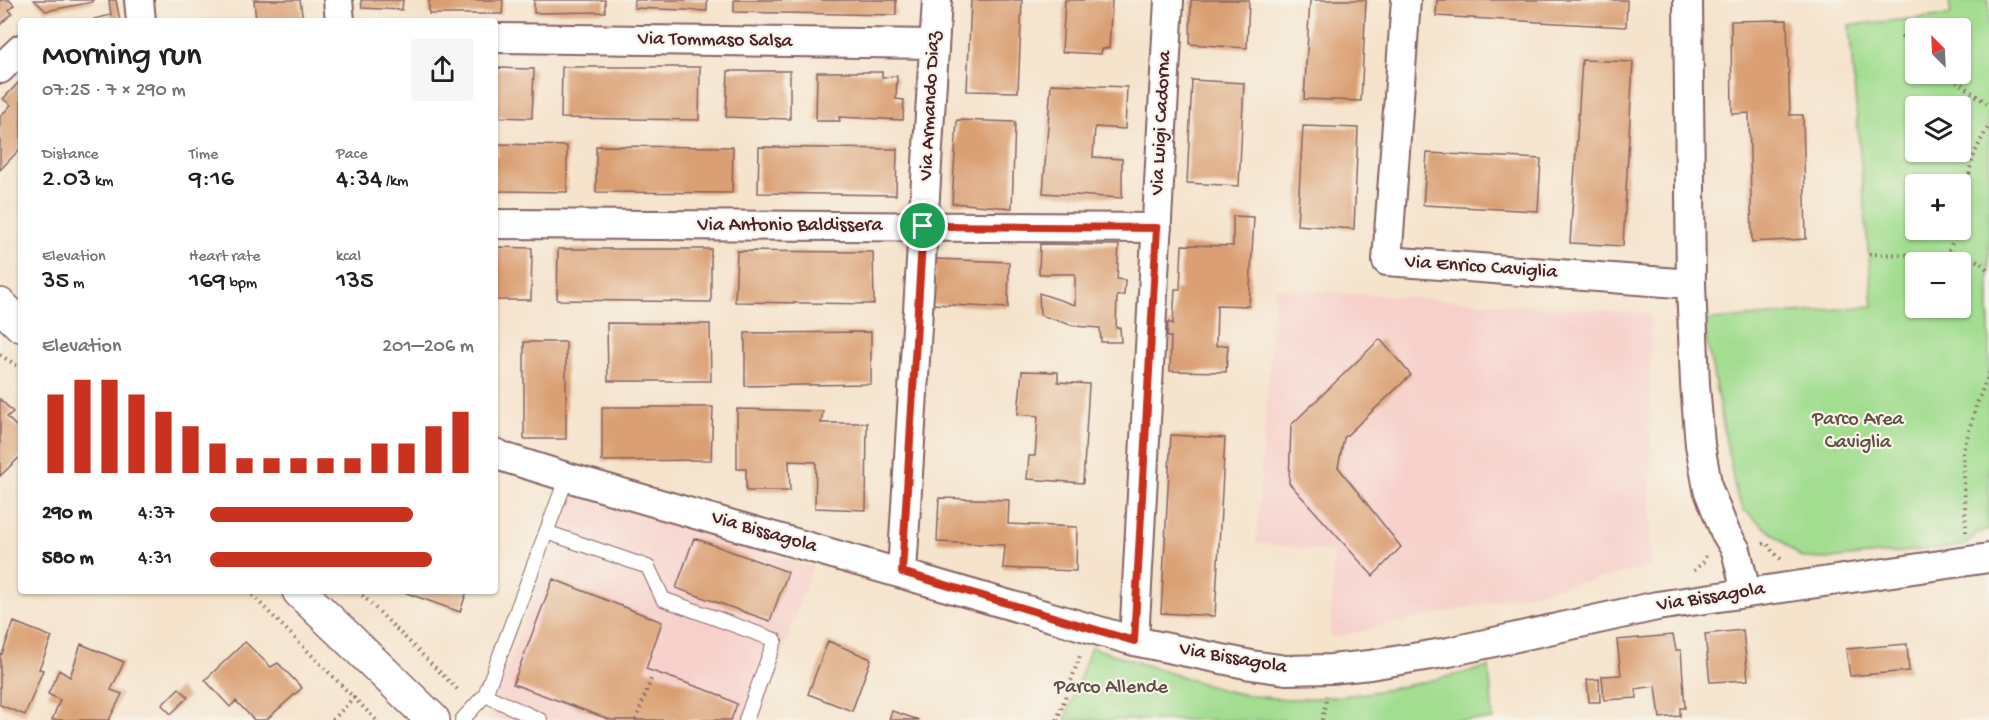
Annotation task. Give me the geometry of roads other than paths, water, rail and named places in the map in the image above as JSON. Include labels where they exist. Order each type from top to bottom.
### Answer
[{"type":"main road","points":[[302,594],[433,720]]},
{"type":"street","points":[[139,0],[141,18]]},
{"type":"street","points":[[338,0],[340,18]]},
{"type":"street","name":"Via Armando Diaz","points":[[902,572],[937,0]]},
{"type":"street","name":"Via Luigi Cadorna","points":[[1134,641],[1169,0]]},
{"type":"street","name":"Via Enrico Caviglia","points":[[1406,0],[1388,261],[1691,284]]},
{"type":"street","points":[[1688,0],[1691,284],[1700,445],[1708,489],[1725,532],[1736,550],[1746,592]]},
{"type":"street","name":"Via Tommaso Salsa","points":[[498,38],[934,44]]},
{"type":"street","points":[[0,69],[18,52]]},
{"type":"street","name":"Via Antonio Baldissera","points":[[498,224],[1157,228]]},
{"type":"street","name":"Via Bissagola","points":[[498,454],[567,477],[902,572],[1134,641],[1286,670],[1331,669],[1449,652],[1657,606],[1979,560]]},
{"type":"lane","points":[[462,720],[485,696],[567,477]]},
{"type":"lane","points":[[546,532],[648,567],[663,599],[775,640],[746,720]]},
{"type":"lane","points":[[485,696],[540,720]]},
{"type":"park label","name":"Parco Area Caviglia","points":[[1858,432]]},
{"type":"park label","name":"Parco Allende","points":[[1111,688]]}]
